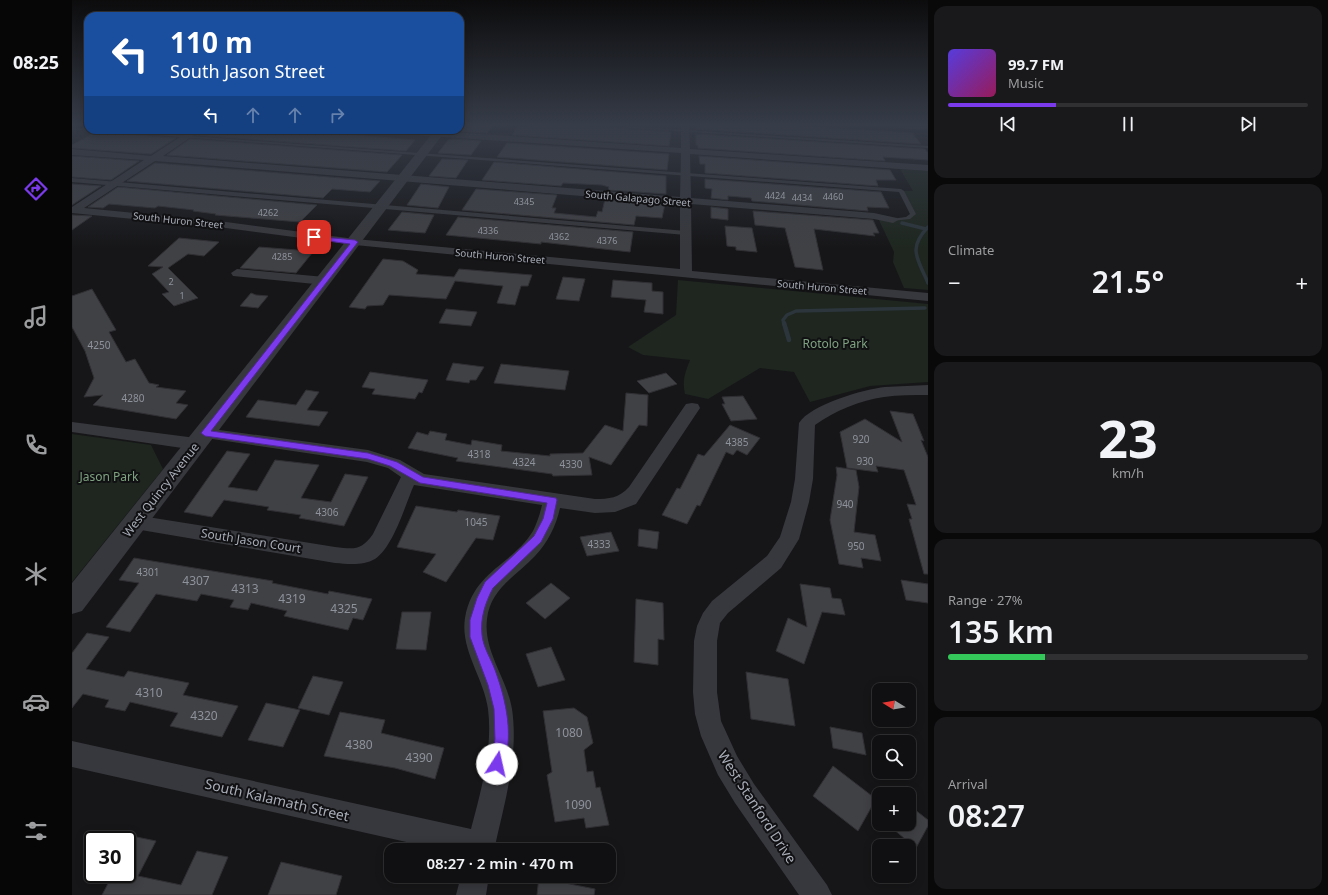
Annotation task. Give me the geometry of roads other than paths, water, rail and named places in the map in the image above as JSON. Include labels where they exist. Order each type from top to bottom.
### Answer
[{"type":"street","points":[[73,210],[142,166]]},
{"type":"street","name":"South Galapago Street","points":[[238,166],[874,216],[893,220]]},
{"type":"street","name":"West Quincy Avenue","points":[[72,603],[414,166]]},
{"type":"street","points":[[685,166],[686,274]]},
{"type":"street","points":[[896,166],[928,168]]},
{"type":"street","name":"South Huron Street","points":[[73,210],[226,225],[355,242],[928,297]]},
{"type":"street","points":[[237,273],[325,281]]},
{"type":"street","name":"West Stanford Drive","points":[[817,895],[730,770],[716,742],[708,720],[705,700],[705,642],[707,627],[712,616],[720,607],[774,562],[789,539],[800,502],[804,479],[807,423],[822,412],[866,396],[893,391],[928,390]]},
{"type":"street","points":[[72,427],[368,456],[394,464],[411,475],[432,482],[552,500],[606,506],[622,503],[629,499],[692,408]]},
{"type":"street","name":"South Jason Court","points":[[135,522],[335,555],[358,556],[367,554],[373,550],[383,535],[402,489],[411,475]]},
{"type":"street","points":[[482,843],[502,739],[500,709],[494,685],[476,637],[476,620],[482,598],[489,585],[538,539],[548,519],[552,500]]},
{"type":"street","name":"South Kalamath Street","points":[[72,754],[459,843]]},
{"type":"street","points":[[471,895],[474,883]]},
{"type":"lane","points":[[571,166],[901,191],[913,214],[908,218],[893,220]]},
{"type":"lane","points":[[72,180],[686,233]]},
{"type":"waterway","points":[[902,223],[926,229]]},
{"type":"waterway","points":[[928,227],[922,235],[916,248],[918,261],[928,283]]},
{"type":"waterway","points":[[784,324],[783,320],[787,315],[796,311],[925,308]]},
{"type":"waterway","points":[[784,323],[789,340]]},
{"type":"park label","name":"Rotolo Park","points":[[835,344]]},
{"type":"park label","name":"Jason Park","points":[[109,477]]}]
